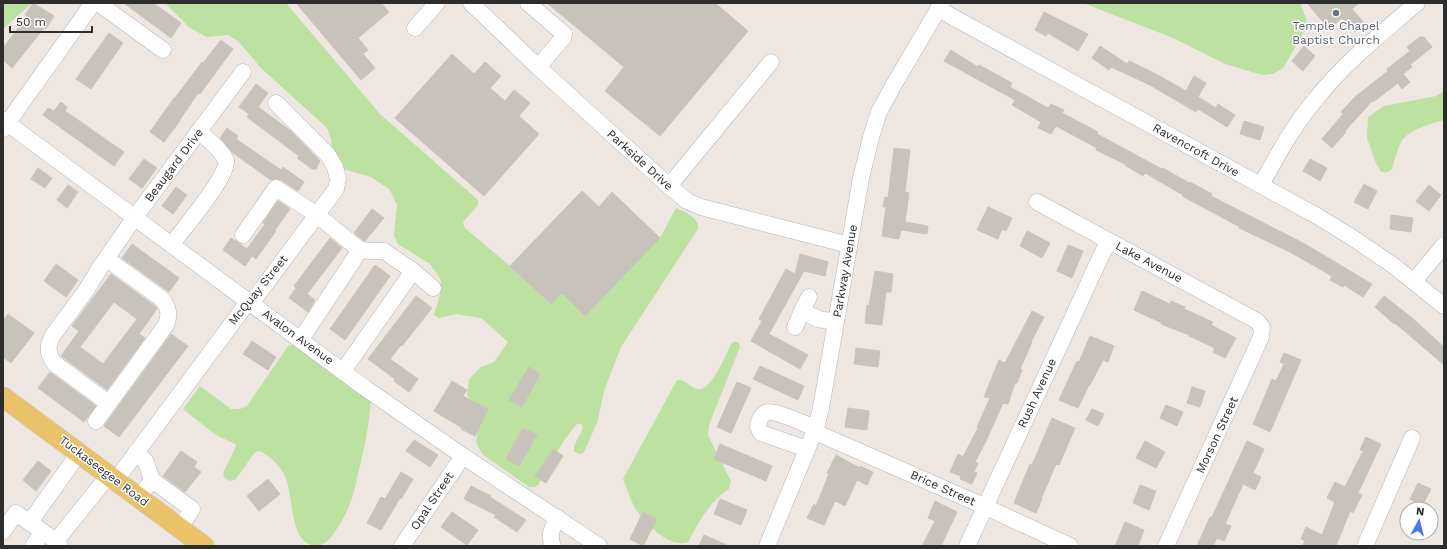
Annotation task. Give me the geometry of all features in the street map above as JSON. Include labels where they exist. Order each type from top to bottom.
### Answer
[{"type":"main road","name":"Tuckaseegee Road","points":[[3,397],[204,546]]},
{"type":"street","points":[[4,124],[93,3]]},
{"type":"street","points":[[98,3],[163,50]]},
{"type":"street","points":[[415,28],[437,3]]},
{"type":"street","points":[[528,3],[564,34],[563,38],[538,67]]},
{"type":"street","points":[[1261,186],[1300,119],[1316,99],[1342,70],[1370,43],[1417,3]]},
{"type":"street","name":"Parkside Drive","points":[[481,6],[538,67],[668,186],[688,201],[701,207],[849,245]]},
{"type":"street","name":"Ravencroft Drive","points":[[940,6],[1317,216],[1353,238],[1414,281],[1444,306]]},
{"type":"street","name":"Parkway Avenue","points":[[767,546],[815,430],[821,408],[861,178],[879,112],[940,6]]},
{"type":"street","points":[[668,186],[771,62]]},
{"type":"street","name":"Beaugard Drive","points":[[108,403],[54,363],[49,357],[49,343],[53,335],[85,292],[136,217],[243,72]]},
{"type":"street","name":"McQuay Street","points":[[58,544],[112,477],[136,452],[245,306],[256,297],[336,188],[338,179],[335,167],[328,155],[276,103]]},
{"type":"street","name":"Avalon Avenue","points":[[4,124],[136,217],[343,371],[463,456],[599,546]]},
{"type":"street","points":[[172,244],[201,207],[224,169],[226,161],[221,153],[199,131]]},
{"type":"street","points":[[243,235],[276,188],[317,215],[360,250],[384,251],[413,271],[432,288]]},
{"type":"street","name":"Lake Avenue","points":[[1037,202],[1260,323]]},
{"type":"street","name":"Rush Avenue","points":[[968,546],[1108,241]]},
{"type":"street","points":[[1414,281],[1444,245]]},
{"type":"street","points":[[301,339],[360,250]]},
{"type":"street","points":[[96,420],[166,326],[169,312],[167,305],[162,299],[107,259]]},
{"type":"street","points":[[343,371],[413,271]]},
{"type":"street","points":[[795,327],[810,297]]},
{"type":"street","points":[[802,311],[818,319],[836,322]]},
{"type":"street","name":"Morson Street","points":[[1166,546],[1261,337],[1263,330],[1260,323]]},
{"type":"street","name":"Brice Street","points":[[807,449],[761,433],[758,427],[763,414],[770,412],[778,414],[1070,546]]},
{"type":"street","points":[[1365,546],[1412,438]]},
{"type":"street","points":[[136,452],[146,462],[152,480],[192,509],[180,528]]},
{"type":"street","points":[[32,546],[36,527],[79,453]]},
{"type":"street","name":"Opal Street","points":[[402,546],[463,456]]},
{"type":"street","points":[[139,497],[152,480]]},
{"type":"street","points":[[3,531],[16,513],[58,544]]},
{"type":"street","points":[[553,546],[550,540],[550,533],[558,518]]},
{"type":"green space","points":[[3,3],[32,3],[3,29]]},
{"type":"green space","points":[[165,3],[286,3],[380,114],[478,200],[478,205],[463,222],[465,228],[510,266],[551,304],[562,293],[586,315],[660,238],[676,208],[697,222],[698,229],[621,347],[605,388],[597,423],[584,452],[580,454],[574,452],[574,446],[583,428],[582,424],[577,424],[565,439],[538,485],[535,487],[529,487],[482,454],[476,442],[480,416],[479,409],[467,395],[469,379],[481,367],[494,362],[508,342],[481,318],[456,314],[439,318],[434,315],[440,295],[441,280],[430,264],[398,244],[394,236],[397,205],[390,190],[371,177],[343,169],[332,149],[331,139],[327,128],[262,69],[238,41],[228,35],[207,37],[190,28]]},
{"type":"green space","points":[[1083,3],[1300,3],[1306,18],[1307,27],[1283,68],[1273,74],[1262,75],[1225,64],[1173,38]]},
{"type":"green space","points":[[1444,91],[1444,120],[1422,127],[1407,135],[1399,145],[1392,169],[1388,172],[1381,172],[1375,161],[1367,138],[1368,117],[1384,106],[1436,96]]},
{"type":"green space","points":[[735,341],[739,343],[740,347],[709,425],[708,435],[731,481],[729,489],[710,506],[688,542],[673,542],[658,533],[639,514],[623,479],[677,380],[685,382],[697,389],[702,389],[708,385],[722,364],[731,344]]},
{"type":"green space","points":[[294,345],[371,402],[364,447],[350,505],[333,535],[326,542],[317,546],[311,545],[304,541],[299,534],[293,516],[286,479],[282,470],[276,463],[260,451],[255,452],[236,479],[231,481],[228,480],[223,476],[236,446],[235,444],[216,435],[183,409],[200,386],[231,409],[240,409],[247,406],[288,346]]},
{"type":"building","points":[[33,3],[54,16],[46,29],[44,28],[12,68],[3,60],[3,48],[27,16],[25,15]]},
{"type":"building","points":[[124,3],[153,3],[181,23],[171,38]]},
{"type":"building","points":[[296,3],[381,3],[389,12],[358,38],[368,50],[363,54],[375,68],[361,80]]},
{"type":"building","points":[[547,3],[715,3],[748,31],[660,136],[605,91],[624,67]]},
{"type":"building","name":"Temple Chapel Baptist Church","points":[[1307,3],[1359,3],[1352,9],[1365,24],[1355,32],[1342,18],[1329,29]]},
{"type":"building","points":[[1044,12],[1088,34],[1078,51],[1048,33],[1046,36],[1035,30]]},
{"type":"building","points":[[109,33],[123,43],[91,89],[76,79]]},
{"type":"building","points":[[1420,37],[1424,37],[1432,47],[1410,65],[1412,67],[1403,74],[1410,82],[1402,89],[1398,83],[1373,102],[1372,101],[1332,148],[1322,139],[1343,114],[1341,112],[1355,97],[1388,71],[1387,69],[1410,51],[1407,47]]},
{"type":"building","points":[[221,40],[233,49],[200,94],[198,93],[164,142],[150,132],[174,98]]},
{"type":"building","points":[[1100,46],[1127,64],[1129,61],[1186,91],[1194,76],[1206,83],[1198,97],[1216,108],[1218,104],[1235,115],[1227,127],[1198,109],[1196,112],[1150,85],[1111,67],[1109,70],[1092,58]]},
{"type":"building","points":[[1304,46],[1315,56],[1303,71],[1292,61]]},
{"type":"building","points":[[951,50],[978,67],[979,65],[1012,83],[1010,87],[1048,108],[1051,104],[1064,110],[1062,113],[1098,132],[1097,134],[1189,183],[1190,182],[1212,194],[1211,196],[1303,243],[1372,284],[1363,297],[1344,285],[1343,287],[1330,280],[1332,276],[1290,252],[1239,228],[1240,227],[1182,196],[1183,195],[1145,173],[1143,176],[1125,164],[1096,150],[1097,148],[1056,126],[1051,134],[1038,128],[1041,122],[1012,105],[1015,100],[944,61]]},
{"type":"building","points":[[452,54],[474,74],[485,62],[501,76],[490,88],[505,101],[514,90],[530,103],[519,116],[539,134],[484,196],[395,118]]},
{"type":"building","points":[[256,84],[268,93],[258,107],[291,131],[320,161],[316,169],[312,169],[297,158],[299,156],[247,117],[249,114],[239,107]]},
{"type":"building","points":[[61,102],[67,107],[65,111],[124,152],[114,166],[43,115],[48,108],[54,111]]},
{"type":"building","points":[[1244,121],[1264,127],[1260,140],[1240,134]]},
{"type":"building","points":[[227,128],[238,136],[236,139],[281,170],[283,167],[304,182],[298,191],[281,180],[271,180],[233,153],[220,138]]},
{"type":"building","points":[[894,148],[910,150],[905,192],[909,193],[905,222],[928,226],[927,234],[901,230],[899,239],[882,236],[886,207],[883,207],[885,197],[888,198]]},
{"type":"building","points":[[144,159],[157,168],[142,188],[129,179]]},
{"type":"building","points":[[1310,159],[1327,168],[1320,181],[1303,171]]},
{"type":"building","points":[[38,168],[52,178],[45,188],[31,179]]},
{"type":"building","points":[[1364,184],[1377,191],[1368,209],[1354,202]]},
{"type":"building","points":[[68,185],[78,192],[67,208],[57,200]]},
{"type":"building","points":[[1429,185],[1441,195],[1429,211],[1416,201]]},
{"type":"building","points":[[176,187],[187,195],[173,214],[162,206]]},
{"type":"building","points":[[582,191],[599,207],[612,192],[660,238],[585,316],[562,293],[551,304],[510,266]]},
{"type":"building","points":[[278,201],[290,209],[256,259],[252,256],[245,266],[223,250],[231,238],[247,249],[265,224],[263,223]]},
{"type":"building","points":[[988,207],[1012,218],[1006,231],[1002,229],[998,239],[977,230]]},
{"type":"building","points":[[372,209],[384,218],[364,241],[354,233]]},
{"type":"building","points":[[1391,215],[1413,218],[1411,232],[1390,229]]},
{"type":"building","points":[[1027,231],[1050,243],[1042,258],[1020,246]]},
{"type":"building","points":[[330,238],[342,248],[307,294],[315,300],[308,312],[289,298],[296,288],[294,286]]},
{"type":"building","points":[[132,244],[179,278],[169,292],[122,258]]},
{"type":"building","points":[[1068,245],[1083,251],[1072,278],[1057,271]]},
{"type":"building","points":[[800,254],[828,262],[825,276],[804,271],[769,334],[808,355],[800,369],[751,341],[762,321],[759,319],[786,269],[795,274]]},
{"type":"building","points":[[56,264],[78,280],[66,297],[44,281]]},
{"type":"building","points":[[375,265],[390,276],[345,340],[330,329]]},
{"type":"building","points":[[875,271],[893,274],[891,292],[886,292],[882,325],[865,323],[867,305],[869,306]]},
{"type":"building","points":[[111,274],[157,309],[139,334],[145,338],[107,390],[61,356],[79,331],[72,326]],"holes":[[[114,302],[137,319],[103,364],[80,347]]]},
{"type":"building","points":[[1142,291],[1170,304],[1171,301],[1185,307],[1184,309],[1213,322],[1211,325],[1236,338],[1225,358],[1213,352],[1215,348],[1189,335],[1161,324],[1162,323],[1134,310]]},
{"type":"building","points":[[416,296],[432,308],[390,359],[418,379],[409,392],[394,381],[395,379],[368,359]]},
{"type":"building","points":[[1384,296],[1411,317],[1444,347],[1444,365],[1375,307]]},
{"type":"building","points":[[1032,311],[1044,317],[1031,342],[1020,369],[1022,370],[1017,383],[1015,383],[1008,404],[1003,403],[975,462],[978,463],[974,472],[977,473],[972,484],[960,479],[961,476],[950,472],[958,454],[963,457],[978,428],[977,427],[990,398],[984,397],[999,360],[1005,363]]},
{"type":"building","points":[[8,314],[34,333],[11,363],[3,357],[3,321]]},
{"type":"building","points":[[171,334],[188,346],[119,437],[104,426]]},
{"type":"building","points":[[1090,336],[1114,346],[1108,362],[1103,360],[1078,408],[1059,400],[1077,361],[1079,362]]},
{"type":"building","points":[[252,341],[276,357],[268,370],[243,354]]},
{"type":"building","points":[[856,348],[880,351],[878,367],[854,364]]},
{"type":"building","points":[[1284,353],[1301,360],[1270,432],[1253,424],[1272,379],[1276,381],[1284,364],[1280,362]]},
{"type":"building","points":[[760,366],[804,386],[798,400],[753,379]]},
{"type":"building","points":[[529,367],[540,374],[522,407],[509,400]]},
{"type":"building","points":[[50,372],[96,406],[84,422],[38,388]]},
{"type":"building","points":[[452,381],[467,390],[463,396],[488,409],[475,436],[461,429],[462,428],[434,411]]},
{"type":"building","points":[[737,382],[751,388],[731,433],[717,427]]},
{"type":"building","points":[[1192,387],[1205,391],[1200,407],[1187,403]]},
{"type":"building","points":[[1166,405],[1183,412],[1177,426],[1160,418]]},
{"type":"building","points":[[848,408],[869,411],[867,430],[845,427]]},
{"type":"building","points":[[1092,409],[1104,414],[1098,426],[1086,420]]},
{"type":"building","points":[[1052,418],[1075,428],[1059,465],[1056,464],[1036,513],[1014,503],[1030,464],[1032,465]]},
{"type":"building","points":[[523,428],[537,435],[519,466],[506,459]]},
{"type":"building","points":[[1366,437],[1381,444],[1358,493],[1362,495],[1353,513],[1350,511],[1336,546],[1302,546],[1305,541],[1301,539],[1306,527],[1322,535],[1335,502],[1327,498],[1335,482],[1345,487],[1363,451],[1360,450]]},
{"type":"building","points":[[414,440],[438,455],[430,467],[406,451]]},
{"type":"building","points":[[1145,441],[1165,452],[1156,468],[1136,458]]},
{"type":"building","points":[[1247,441],[1264,449],[1253,473],[1261,477],[1255,490],[1243,484],[1225,524],[1231,526],[1224,541],[1217,538],[1213,546],[1197,546],[1210,517],[1212,517]]},
{"type":"building","points":[[720,444],[772,466],[766,481],[714,459]]},
{"type":"building","points":[[553,449],[563,456],[546,483],[535,476]]},
{"type":"building","points":[[181,451],[197,462],[194,467],[201,472],[185,492],[163,476]]},
{"type":"building","points":[[836,455],[860,468],[860,466],[873,472],[867,485],[857,480],[845,506],[835,501],[824,525],[807,518],[814,504],[816,506],[829,474],[827,473]]},
{"type":"building","points":[[38,461],[51,471],[36,491],[23,480]]},
{"type":"building","points":[[401,472],[413,479],[381,530],[367,523],[381,497],[385,499]]},
{"type":"building","points":[[268,479],[280,494],[259,511],[247,496]]},
{"type":"building","points":[[1418,483],[1431,489],[1425,501],[1413,501],[1410,499]]},
{"type":"building","points":[[1140,485],[1156,491],[1149,510],[1133,503]]},
{"type":"building","points":[[471,486],[491,496],[490,497],[526,520],[517,532],[494,517],[496,515],[464,499]]},
{"type":"building","points":[[720,499],[747,510],[741,525],[714,514]]},
{"type":"building","points":[[935,501],[957,512],[941,546],[922,546],[935,521],[928,518]]},
{"type":"building","points":[[452,512],[478,530],[467,545],[441,527]]},
{"type":"building","points":[[643,512],[657,519],[643,546],[630,539]]},
{"type":"building","points":[[1125,522],[1144,530],[1138,546],[1115,546]]},
{"type":"building","points":[[704,535],[729,546],[699,546]]},
{"type":"place","name":"Temple Chapel Baptist Church","points":[[1336,13]]}]
